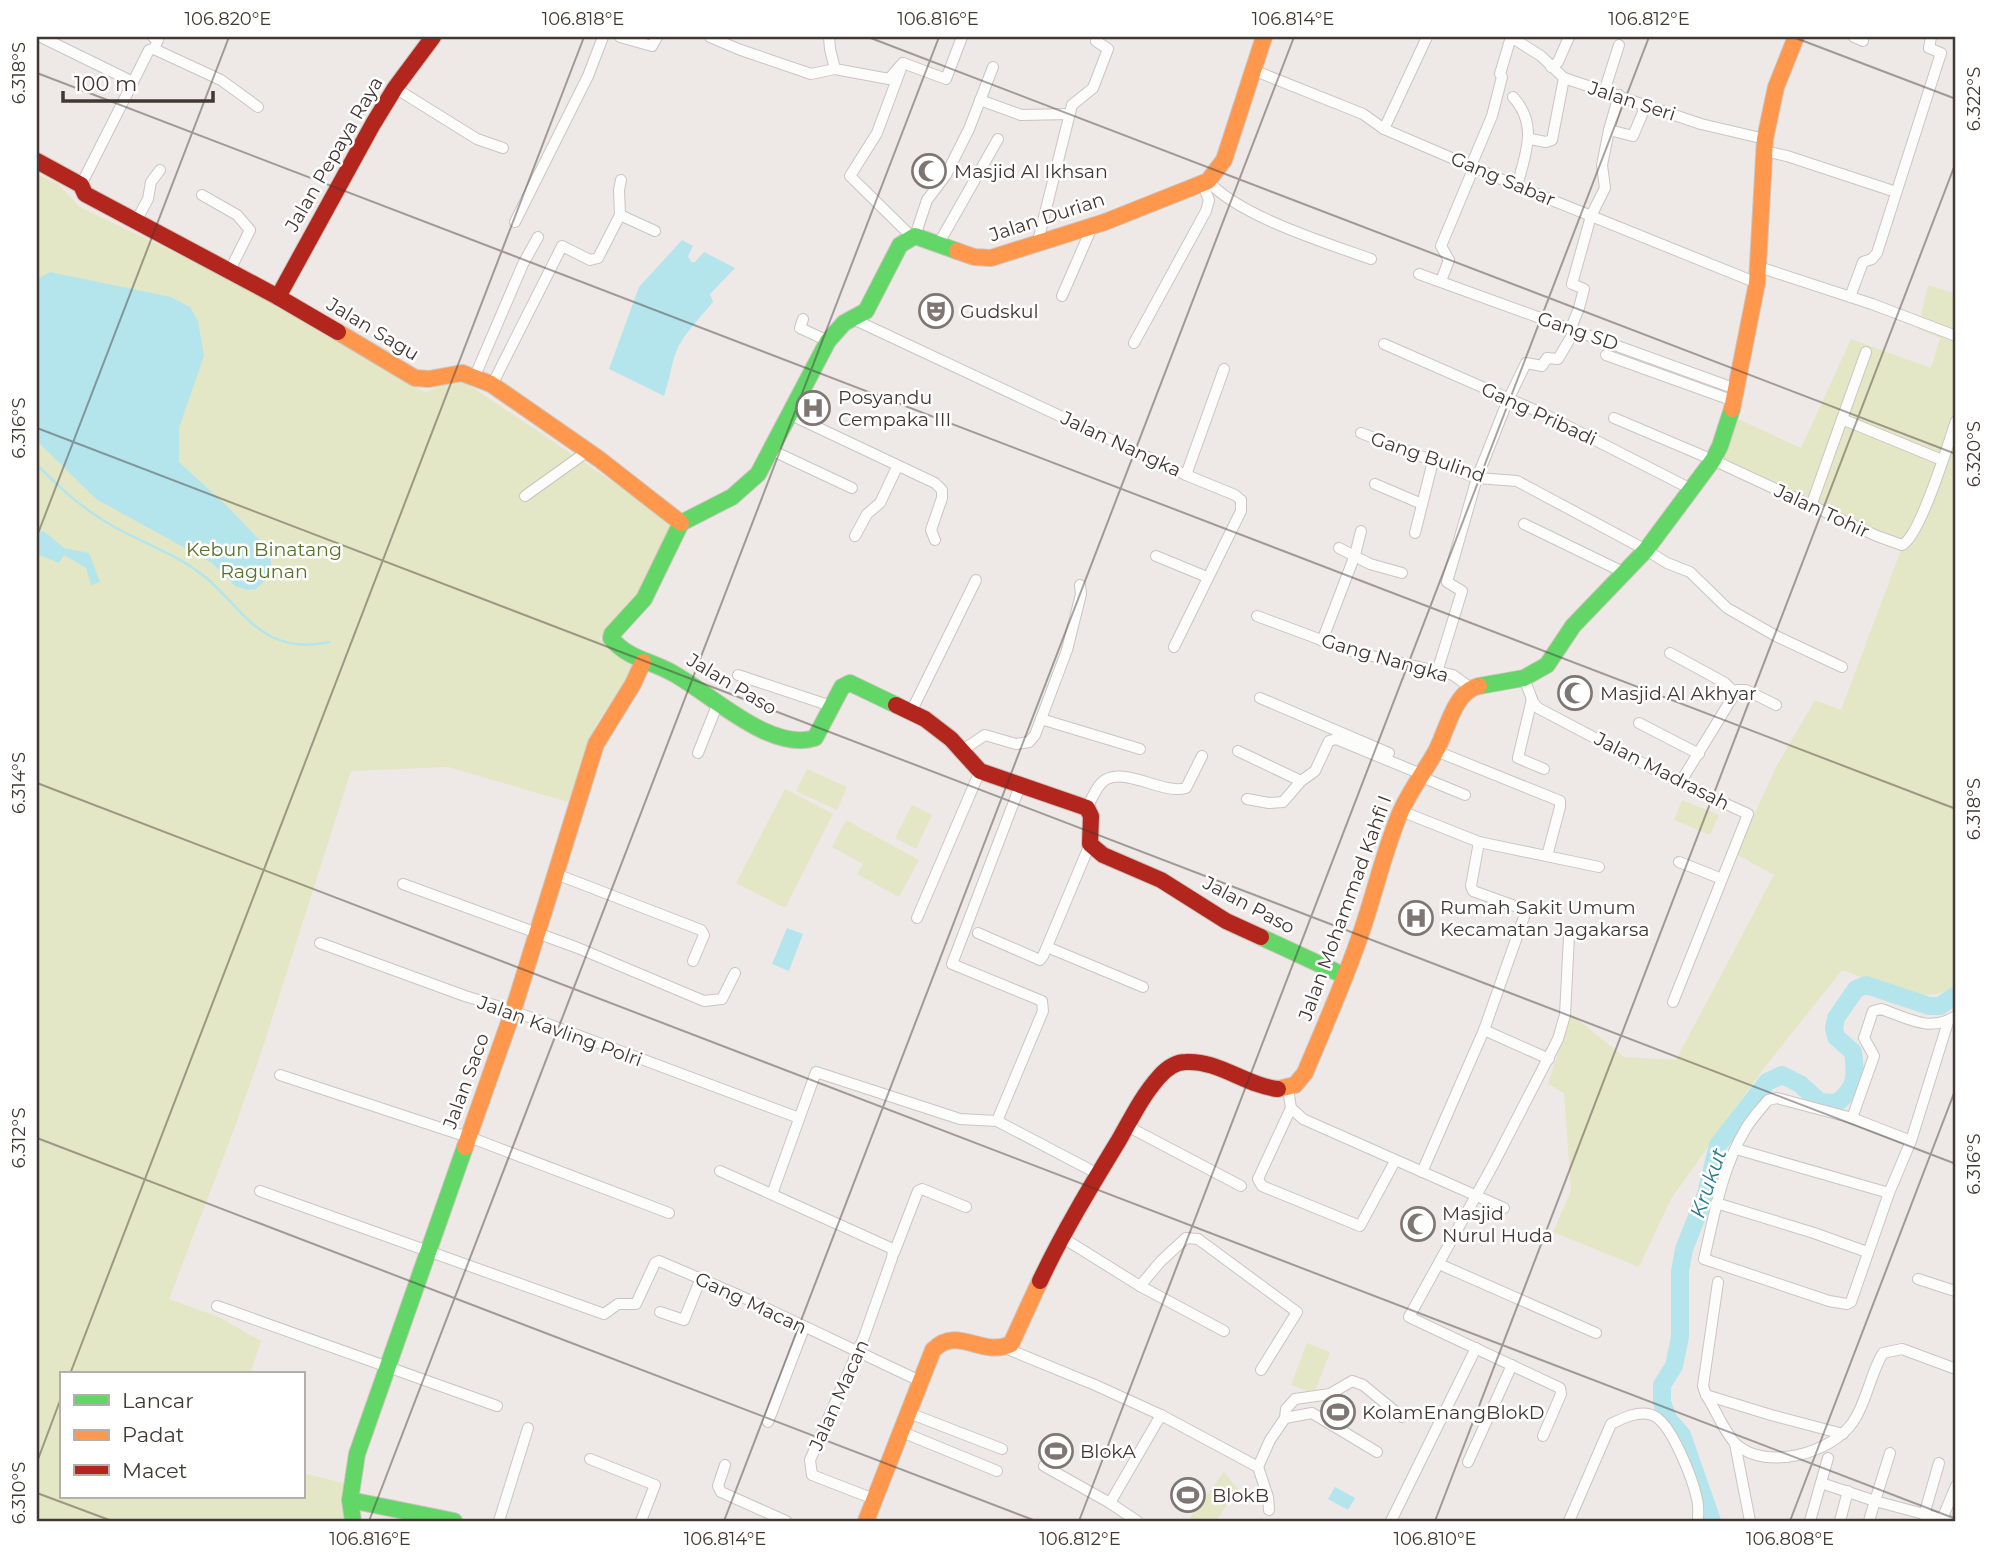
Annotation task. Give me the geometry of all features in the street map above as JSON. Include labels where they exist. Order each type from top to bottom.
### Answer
[{"type":"main road","name":"Jalan Pepaya Raya","points":[[278,297],[395,88],[433,37]]},
{"type":"main road","points":[[1205,182],[1223,160],[1264,37]]},
{"type":"main road","points":[[1471,688],[1524,678],[1547,665],[1573,626],[1646,550],[1713,460],[1727,429],[1758,275],[1765,145],[1776,87],[1796,37]]},
{"type":"main road","name":"Jalan Sagu","points":[[37,161],[81,185],[85,194],[278,297],[415,378],[428,380],[453,371],[475,376],[492,385],[588,451],[681,523]]},
{"type":"main road","name":"Jalan Durian","points":[[913,236],[982,259],[1037,245],[1205,182]]},
{"type":"main road","points":[[681,523],[709,512],[748,485],[758,474],[834,331],[866,312],[900,245],[913,236]]},
{"type":"main road","name":"Jalan Paso","points":[[681,523],[644,599],[612,634],[614,642],[643,662],[675,674],[758,728],[804,742],[815,737],[842,687],[850,683],[911,712],[939,729],[980,771],[1087,808]]},
{"type":"main road","name":"Jalan Saco","points":[[353,1521],[351,1500],[357,1454],[513,1011],[596,744],[633,684],[643,662]]},
{"type":"main road","name":"Jalan Mohammad Kahfi I","points":[[1288,1089],[1297,1084],[1305,1073],[1345,976],[1401,811],[1436,751],[1461,698],[1471,688]]},
{"type":"main road","points":[[1087,808],[1091,816],[1090,844]]},
{"type":"main road","name":"Jalan Paso","points":[[1090,844],[1103,855],[1161,880],[1226,921],[1345,976]]},
{"type":"main road","points":[[866,1521],[933,1350],[943,1340],[954,1338],[995,1349],[1011,1344],[1098,1174],[1158,1079],[1174,1065],[1185,1062],[1206,1065],[1278,1090],[1288,1089]]},
{"type":"main road","points":[[351,1500],[454,1521]]},
{"type":"street","points":[[41,37],[133,82]]},
{"type":"street","points":[[515,222],[588,76],[603,37]]},
{"type":"street","points":[[620,37],[652,46],[657,37]]},
{"type":"street","points":[[710,37],[811,74],[835,69],[889,79],[903,63]]},
{"type":"street","points":[[829,37],[835,69]]},
{"type":"street","points":[[903,63],[946,79],[962,37]]},
{"type":"street","points":[[1037,245],[1072,105],[1093,88],[1108,48],[1096,41],[1097,37]]},
{"type":"street","points":[[1384,129],[1427,37]]},
{"type":"street","points":[[1441,281],[1449,260],[1441,246],[1499,95],[1502,77],[1500,74],[1513,37]]},
{"type":"street","name":"Jalan Seri","points":[[1513,37],[1541,56],[1564,78],[1890,190]]},
{"type":"street","points":[[1551,67],[1558,62],[1569,37]]},
{"type":"street","points":[[1850,297],[1863,262],[1883,255],[1941,53],[1929,48],[1931,37]]},
{"type":"street","points":[[81,185],[156,40],[221,80],[257,107]]},
{"type":"street","points":[[1604,92],[1619,45]]},
{"type":"street","points":[[903,63],[877,132],[850,176],[913,236],[928,200],[954,159],[993,68]]},
{"type":"street","name":"Gang Sabar","points":[[1252,70],[1363,114],[1384,129],[1591,216],[1758,275],[1850,297],[1956,336]]},
{"type":"street","points":[[1530,139],[1546,142],[1552,140],[1564,78]]},
{"type":"street","points":[[395,88],[477,139],[503,148]]},
{"type":"street","points":[[1437,672],[1462,592],[1447,583],[1477,478],[1508,400],[1526,364],[1541,366],[1547,358],[1559,359],[1573,329],[1584,289],[1572,284],[1591,216],[1605,188],[1602,165],[1619,95]]},
{"type":"street","points":[[1513,97],[1519,104],[1530,139],[1517,186]]},
{"type":"street","points":[[980,100],[1021,115],[1070,114]]},
{"type":"street","points":[[1609,130],[1633,135],[1646,105]]},
{"type":"street","points":[[939,243],[998,138]]},
{"type":"street","points":[[136,220],[148,199],[151,183],[160,170]]},
{"type":"street","points":[[492,385],[562,246],[590,260],[597,258],[620,215],[621,180]]},
{"type":"street","points":[[1205,182],[1249,210],[1317,240],[1371,259]]},
{"type":"street","points":[[1134,343],[1206,211],[1209,200],[1205,182]]},
{"type":"street","points":[[202,195],[237,215],[250,230],[229,272]]},
{"type":"street","points":[[872,204],[886,213]]},
{"type":"street","points":[[620,215],[655,231]]},
{"type":"street","points":[[1062,296],[1092,226]]},
{"type":"street","points":[[475,376],[523,264],[538,237]]},
{"type":"street","name":"Gang SD","points":[[1419,274],[1573,329],[1735,395]]},
{"type":"street","points":[[803,319],[800,328],[828,341]]},
{"type":"street","name":"Jalan Nangka","points":[[853,319],[1241,500],[1242,506],[1174,647]]},
{"type":"street","name":"Gang Pribadi","points":[[1384,344],[1576,430],[1691,489]]},
{"type":"street","points":[[1811,506],[1866,352]]},
{"type":"street","points":[[1606,355],[1735,395]]},
{"type":"street","points":[[1186,475],[1224,369]]},
{"type":"street","points":[[789,414],[935,483],[942,490],[942,498],[931,530],[935,540]]},
{"type":"street","name":"Jalan Tohir","points":[[1614,418],[1902,545],[1909,540],[1928,502],[1942,460]]},
{"type":"street","points":[[1842,419],[1942,460],[1956,421]]},
{"type":"street","name":"Gang Bulind","points":[[1361,433],[1477,478],[1517,481],[1667,563],[1690,572],[1727,608],[1776,636],[1842,667]]},
{"type":"street","points":[[771,450],[852,488]]},
{"type":"street","points":[[524,496],[588,451]]},
{"type":"street","points":[[1415,533],[1433,461]]},
{"type":"street","points":[[855,536],[867,514],[880,503],[897,467]]},
{"type":"street","points":[[1374,484],[1422,504]]},
{"type":"street","points":[[1524,524],[1623,572]]},
{"type":"street","points":[[1322,641],[1361,531]]},
{"type":"street","points":[[1339,548],[1370,564],[1402,573]]},
{"type":"street","points":[[1156,556],[1207,576]]},
{"type":"street","points":[[911,712],[976,580]]},
{"type":"street","points":[[961,751],[985,735],[1016,744],[1029,742],[1035,735],[1067,650],[1081,594],[1080,585]]},
{"type":"street","name":"Gang Nangka","points":[[1257,616],[1351,652],[1453,676],[1471,688]]},
{"type":"street","points":[[1670,653],[1725,683],[1734,692]]},
{"type":"street","points":[[738,675],[831,706]]},
{"type":"street","points":[[1524,678],[1532,699],[1518,758],[1544,769]]},
{"type":"street","points":[[1680,783],[1734,692],[1746,691],[1776,705]]},
{"type":"street","points":[[1260,698],[1465,795]]},
{"type":"street","name":"Jalan Madrasah","points":[[1532,699],[1538,708],[1680,783],[1748,814],[1673,1002]]},
{"type":"street","points":[[698,753],[718,703]]},
{"type":"street","points":[[1041,719],[1140,749]]},
{"type":"street","points":[[1639,723],[1699,754]]},
{"type":"street","points":[[1247,799],[1269,803],[1283,802],[1301,781],[1315,771],[1329,741],[1336,739],[1421,773]]},
{"type":"street","points":[[1238,751],[1301,781]]},
{"type":"street","points":[[1436,751],[1560,801],[1547,856]]},
{"type":"street","points":[[1087,808],[1104,780],[1114,777],[1135,779],[1178,790],[1186,788],[1202,756]]},
{"type":"street","points":[[916,918],[980,771]]},
{"type":"street","points":[[997,1121],[1043,1011],[1042,1001],[952,964],[1020,786]]},
{"type":"street","points":[[1401,811],[1479,842],[1599,867]]},
{"type":"street","points":[[1422,1172],[1484,1030],[1525,914],[1523,909],[1473,891],[1471,886],[1479,842]]},
{"type":"street","points":[[978,933],[1040,960],[1090,844]]},
{"type":"street","points":[[1679,862],[1722,879]]},
{"type":"street","points":[[556,874],[701,930],[704,935],[693,961]]},
{"type":"street","points":[[403,884],[538,934],[704,1002],[722,999],[734,973]]},
{"type":"street","points":[[1543,1436],[1562,1391],[1556,1385],[1409,1317],[1549,1059],[1565,1015],[1569,936]]},
{"type":"street","name":"Jalan Kavling Polri","points":[[320,943],[513,1011],[799,1118]]},
{"type":"street","points":[[1047,947],[1143,987]]},
{"type":"street","points":[[1852,1118],[1874,1056],[1864,1038],[1873,1011],[1881,1009],[1931,1026],[1952,1019]]},
{"type":"street","points":[[1911,1140],[1852,1118],[1777,1098],[1768,1100],[1745,1129],[1735,1149],[1716,1203],[1704,1259],[1829,1301],[1847,1304],[1851,1301],[1867,1252],[1911,1140],[1952,1019]]},
{"type":"street","points":[[1484,1030],[1549,1059]]},
{"type":"street","points":[[772,1194],[816,1072],[960,1119],[997,1121],[1098,1174]]},
{"type":"street","points":[[280,1075],[468,1137],[668,1213]]},
{"type":"street","points":[[1288,1089],[1291,1108],[1258,1179],[1262,1186],[1360,1226],[1395,1161]]},
{"type":"street","points":[[1291,1108],[1303,1119],[1504,1208]]},
{"type":"street","points":[[1127,1126],[1241,1186]]},
{"type":"street","points":[[1735,1149],[1889,1193]]},
{"type":"street","points":[[720,1171],[890,1247],[894,1253]]},
{"type":"street","name":"Jalan Macan","points":[[874,1499],[812,1475],[810,1460],[858,1352],[918,1191],[922,1189],[967,1207]]},
{"type":"street","points":[[260,1191],[429,1251]]},
{"type":"street","points":[[1716,1203],[1867,1252]]},
{"type":"street","points":[[1063,1238],[1140,1286],[1224,1331]]},
{"type":"street","points":[[1140,1286],[1161,1261],[1186,1238],[1198,1239],[1297,1312],[1261,1370]]},
{"type":"street","name":"Gang Macan","points":[[429,1251],[604,1314],[618,1304],[636,1304],[655,1263],[659,1261],[920,1381]]},
{"type":"street","points":[[1439,1264],[1596,1333]]},
{"type":"street","points":[[660,1312],[684,1320],[701,1278]]},
{"type":"street","points":[[1918,1279],[1955,1291],[1956,1289]]},
{"type":"street","points":[[1718,1282],[1703,1386],[1735,1444],[1750,1521]]},
{"type":"street","points":[[217,1306],[497,1406]]},
{"type":"street","points":[[768,1422],[804,1328]]},
{"type":"street","points":[[1004,1348],[1161,1415],[1258,1467]]},
{"type":"street","points":[[1391,1521],[1476,1348]]},
{"type":"street","points":[[1735,1444],[1747,1451],[1768,1457],[1791,1458],[1814,1450],[1843,1433],[1854,1422],[1883,1353],[1902,1349],[1956,1369]]},
{"type":"street","points":[[1468,1462],[1512,1365]]},
{"type":"street","points":[[1269,1510],[1268,1497],[1258,1467],[1270,1440],[1285,1418],[1286,1409],[1295,1399],[1330,1394],[1352,1381],[1363,1385],[1402,1417]]},
{"type":"street","points":[[1706,1395],[1843,1433]]},
{"type":"street","points":[[909,1413],[1002,1449]]},
{"type":"street","points":[[1285,1418],[1312,1413],[1377,1452]]},
{"type":"street","points":[[1569,1521],[1611,1424],[1629,1415],[1651,1414],[1663,1421],[1672,1432],[1698,1500],[1698,1521]]},
{"type":"street","points":[[1110,1503],[1161,1415]]},
{"type":"street","points":[[499,1521],[528,1428]]},
{"type":"street","points":[[902,1432],[998,1471]]},
{"type":"street","points":[[1869,1521],[1890,1453]]},
{"type":"street","points":[[1810,1521],[1828,1458]]},
{"type":"street","points":[[590,1459],[655,1485],[641,1521]]},
{"type":"street","points":[[1924,1515],[1939,1463]]},
{"type":"street","points":[[725,1465],[718,1486],[721,1492],[786,1521]]},
{"type":"street","points":[[1044,1466],[1138,1521]]},
{"type":"street","points":[[1821,1483],[1946,1520],[1956,1486]]},
{"type":"street","points":[[1840,1521],[1849,1491]]},
{"type":"green space","name":"Kebun Binatang Ragunan","points":[[37,174],[58,184],[80,207],[256,292],[426,393],[454,375],[631,494],[672,528],[646,583],[599,639],[638,662],[597,723],[568,802],[448,767],[351,771],[262,1050],[169,1299],[219,1317],[261,1341],[251,1372],[60,1372],[60,1498],[304,1498],[304,1473],[343,1483],[349,1521],[37,1521]]},
{"type":"green space","points":[[1928,285],[1956,294],[1956,985],[1944,992],[1915,994],[1842,970],[1761,1072],[1671,1199],[1639,1267],[1553,1232],[1571,1191],[1564,1093],[1548,1084],[1571,1014],[1624,1057],[1676,1060],[1774,875],[1736,854],[1776,767],[1815,700],[1841,710],[1902,547],[1719,465],[1738,419],[1801,448],[1851,339],[1931,368],[1940,338],[1918,329]]},
{"type":"green space","points":[[807,769],[847,787],[837,810],[796,791]]},
{"type":"green space","points":[[785,789],[833,814],[785,908],[736,883]]},
{"type":"green space","points":[[1682,800],[1719,815],[1710,835],[1674,820]]},
{"type":"green space","points":[[912,805],[932,815],[916,849],[895,838]]},
{"type":"green space","points":[[846,820],[919,860],[899,897],[857,874],[863,864],[832,847]]},
{"type":"green space","points":[[1307,1343],[1330,1352],[1314,1394],[1291,1385]]},
{"type":"green space","points":[[1224,1472],[1238,1489],[1216,1521],[1195,1521],[1190,1518]]},
{"type":"water","points":[[682,240],[693,246],[688,256],[691,262],[695,262],[704,252],[735,268],[710,294],[713,302],[679,345],[664,396],[609,369],[639,287]]},
{"type":"water","points":[[50,272],[171,297],[190,307],[198,321],[204,356],[179,428],[179,462],[228,507],[272,553],[269,577],[256,589],[248,590],[235,586],[212,563],[96,499],[37,441],[37,279]]},
{"type":"water","points":[[37,530],[45,532],[64,548],[89,553],[100,582],[91,585],[86,568],[64,555],[59,563],[37,554]]},
{"type":"water","points":[[787,928],[803,934],[789,971],[772,964]]},
{"type":"water","points":[[1335,1487],[1355,1498],[1348,1510],[1328,1499]]},
{"type":"waterway","points":[[37,465],[64,491],[94,514],[195,569],[262,631],[293,644],[329,642]]},
{"type":"waterway","name":"Krukut","points":[[1712,1521],[1682,1435],[1668,1419],[1662,1402],[1662,1385],[1674,1366],[1680,1337],[1680,1271],[1684,1249],[1706,1194],[1718,1145],[1767,1082],[1782,1075],[1800,1084],[1820,1102],[1837,1103],[1844,1097],[1854,1081],[1853,1052],[1836,1037],[1834,1028],[1836,1018],[1856,989],[1866,985],[1929,1006],[1940,1006],[1956,995]]},
{"type":"traffic: fast","points":[[681,523],[732,497],[758,474],[828,341],[844,323],[866,311],[900,245],[915,236],[957,251]]},
{"type":"traffic: fast","points":[[1479,686],[1524,678],[1547,665],[1573,626],[1646,550],[1713,460],[1732,409]]},
{"type":"traffic: fast","points":[[681,523],[644,599],[612,634],[611,638],[625,651],[668,670],[743,720],[780,737],[798,740],[815,738],[842,687],[850,683],[896,705]]},
{"type":"traffic: fast","points":[[1261,937],[1345,976]]},
{"type":"traffic: fast","points":[[353,1521],[350,1500],[357,1454],[465,1147]]},
{"type":"traffic: fast","points":[[350,1500],[454,1521]]},
{"type":"traffic: slow","points":[[957,251],[974,257],[991,258],[1105,222],[1208,181],[1224,160],[1264,37]]},
{"type":"traffic: slow","points":[[1732,409],[1757,283],[1765,139],[1776,87],[1796,37]]},
{"type":"traffic: slow","points":[[338,332],[415,378],[429,379],[462,373],[491,384],[599,459],[681,523]]},
{"type":"traffic: slow","points":[[465,1147],[513,1011],[596,744],[633,684],[643,662]]},
{"type":"traffic: slow","points":[[1278,1089],[1295,1085],[1305,1073],[1355,951],[1401,811],[1436,751],[1457,703],[1470,689],[1479,686]]},
{"type":"traffic: slow","points":[[866,1521],[933,1350],[952,1340],[990,1347],[1011,1344],[1040,1281]]},
{"type":"traffic: jam","points":[[278,297],[373,124],[395,88],[433,37]]},
{"type":"traffic: jam","points":[[37,161],[81,185],[85,194],[338,332]]},
{"type":"traffic: jam","points":[[896,705],[925,719],[951,739],[980,771],[1087,808],[1091,816],[1090,844],[1103,855],[1161,880],[1226,921],[1261,937]]},
{"type":"traffic: jam","points":[[1040,1281],[1137,1108],[1153,1084],[1168,1069],[1182,1062],[1198,1062],[1278,1089]]},
{"type":"place","name":"Masjid Al Ikhsan","points":[[929,171]]},
{"type":"place","name":"Gudskul","points":[[936,311]]},
{"type":"place","name":"Posyandu Cempaka III","points":[[813,408]]},
{"type":"place","name":"Masjid Al Akhyar","points":[[1575,693]]},
{"type":"place","name":"Rumah Sakit Umum Kecamatan Jagakarsa","points":[[1416,918]]},
{"type":"place","name":"Masjid Nurul Huda","points":[[1418,1224]]},
{"type":"place","name":"KolamEnangBlokD","points":[[1338,1412]]},
{"type":"place","name":"BlokA","points":[[1056,1451]]},
{"type":"place","name":"BlokB","points":[[1188,1495]]}]
